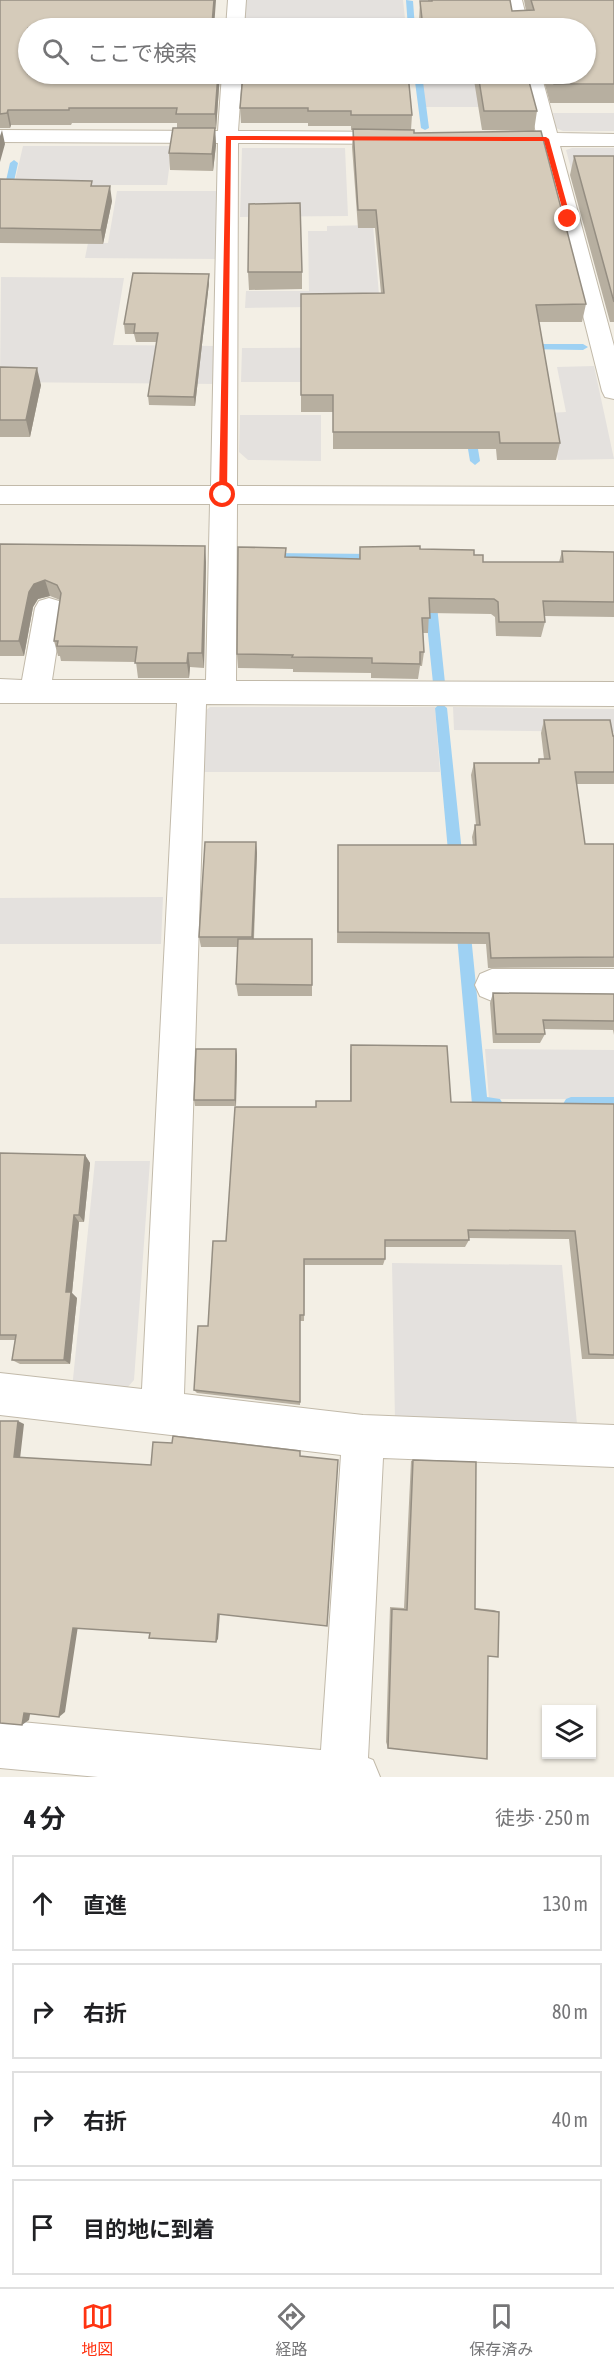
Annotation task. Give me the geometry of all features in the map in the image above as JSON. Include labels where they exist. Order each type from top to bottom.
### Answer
[{"type":"street","points":[[236,18],[237,0]]},
{"type":"street","points":[[513,0],[518,18]]},
{"type":"street","points":[[162,1413],[207,692],[223,495],[228,138],[231,84]]},
{"type":"street","points":[[533,84],[546,139],[607,337],[614,391]]},
{"type":"street","points":[[0,136],[418,138]]},
{"type":"street","points":[[476,139],[614,140]]},
{"type":"street","points":[[0,495],[614,496]]},
{"type":"street","points":[[34,692],[49,608]]},
{"type":"street","points":[[0,691],[614,694]]},
{"type":"street","points":[[492,985],[614,985]]},
{"type":"street","points":[[0,1394],[363,1436],[614,1446]]},
{"type":"street","points":[[0,1744],[350,1777],[363,1436]]},
{"type":"shaded area","points":[[243,0],[403,0],[405,18],[242,18]]},
{"type":"shaded area","points":[[422,84],[526,84],[532,107],[425,107]]},
{"type":"shaded area","points":[[553,113],[614,113],[614,131],[563,131],[556,128]]},
{"type":"shaded area","points":[[23,146],[172,146],[167,185],[14,185]]},
{"type":"shaded area","points":[[242,148],[345,148],[348,216],[240,217]]},
{"type":"shaded area","points":[[614,148],[614,172],[572,172],[566,150]]},
{"type":"shaded area","points":[[117,191],[221,191],[220,259],[85,258],[88,243],[108,243]]},
{"type":"shaded area","points":[[373,225],[380,306],[245,308],[246,291],[309,291],[308,231],[327,231],[327,226]]},
{"type":"shaded area","points":[[1,277],[124,278],[113,345],[218,346],[217,384],[0,382]]},
{"type":"shaded area","points":[[452,347],[455,382],[241,382],[242,348]]},
{"type":"shaded area","points":[[594,366],[614,459],[558,460],[549,413],[566,412],[557,367]]},
{"type":"shaded area","points":[[240,415],[321,415],[321,461],[248,460],[239,452]]},
{"type":"shaded area","points":[[210,707],[435,707],[440,772],[201,772],[203,713]]},
{"type":"shaded area","points":[[453,707],[614,709],[614,732],[454,730]]},
{"type":"shaded area","points":[[163,897],[161,944],[0,944],[0,898]]},
{"type":"shaded area","points":[[485,1049],[614,1050],[614,1099],[489,1099]]},
{"type":"shaded area","points":[[95,1161],[150,1161],[134,1380],[119,1397],[72,1389]]},
{"type":"shaded area","points":[[392,1263],[562,1265],[577,1424],[395,1420]]},
{"type":"building","points":[[0,0],[214,0],[212,18],[18,18],[18,84],[217,84],[215,114],[176,114],[177,108],[69,108],[69,110],[8,110],[7,113],[0,114]]},
{"type":"building","points":[[510,0],[512,11],[534,10],[531,0],[614,0],[614,84],[596,84],[596,18],[422,18],[420,1]]},
{"type":"building","points":[[242,84],[409,84],[412,115],[351,115],[351,111],[308,111],[308,108],[240,108]]},
{"type":"building","points":[[480,84],[530,84],[537,111],[484,111]]},
{"type":"building","points":[[173,128],[215,128],[212,154],[169,153]]},
{"type":"building","points":[[353,129],[414,130],[414,133],[541,131],[586,304],[536,305],[560,443],[500,443],[499,432],[333,432],[333,395],[301,395],[301,294],[384,293],[376,210],[358,210]]},
{"type":"building","points":[[574,156],[614,156],[614,302]]},
{"type":"building","points":[[0,179],[92,181],[91,186],[110,186],[101,230],[0,228]]},
{"type":"building","points":[[300,203],[302,272],[248,272],[249,204]]},
{"type":"building","points":[[133,273],[209,274],[194,397],[148,396],[158,333],[134,333],[135,324],[124,324]]},
{"type":"building","points":[[0,367],[37,368],[26,420],[0,420]]},
{"type":"building","points":[[0,544],[205,546],[202,653],[188,653],[187,663],[135,663],[137,647],[57,646],[58,641],[54,641],[61,593],[57,585],[45,580],[34,584],[29,592],[19,641],[0,641]]},
{"type":"building","points":[[420,546],[420,549],[474,550],[474,555],[483,555],[483,562],[563,562],[562,551],[614,552],[614,602],[543,601],[545,622],[499,622],[498,602],[494,599],[429,598],[430,618],[422,618],[424,652],[420,652],[420,664],[372,663],[372,658],[237,654],[238,547],[286,548],[285,557],[360,559],[360,547]]},
{"type":"building","points":[[544,720],[610,720],[614,736],[614,772],[575,772],[585,844],[614,844],[614,957],[491,958],[489,933],[338,932],[338,845],[476,845],[475,825],[480,825],[474,763],[539,763],[539,759],[550,759]]},
{"type":"building","points":[[205,842],[256,842],[252,937],[199,937]]},
{"type":"building","points":[[238,939],[312,939],[312,985],[236,984]]},
{"type":"building","points":[[493,993],[614,994],[614,1021],[543,1020],[545,1034],[496,1034]]},
{"type":"building","points":[[351,1045],[447,1046],[451,1102],[614,1104],[614,1355],[589,1354],[575,1231],[468,1230],[469,1240],[385,1240],[385,1259],[304,1259],[304,1315],[300,1315],[300,1402],[194,1390],[198,1326],[208,1326],[213,1241],[226,1241],[235,1107],[316,1107],[316,1101],[351,1101]]},
{"type":"building","points":[[196,1049],[236,1049],[235,1100],[194,1100]]},
{"type":"building","points":[[0,1153],[85,1155],[79,1215],[74,1215],[66,1292],[71,1292],[64,1360],[12,1360],[16,1335],[0,1335]]},
{"type":"building","points":[[0,1421],[18,1421],[14,1457],[151,1465],[153,1442],[172,1443],[173,1436],[300,1451],[300,1456],[338,1460],[327,1626],[218,1614],[216,1642],[149,1638],[150,1633],[73,1628],[59,1717],[24,1713],[22,1725],[0,1723]]},
{"type":"building","points":[[413,1460],[476,1462],[475,1609],[499,1612],[498,1657],[488,1656],[487,1759],[388,1748],[392,1609],[407,1610]]},
{"type":"waterway","points":[[409,1],[411,18]]},
{"type":"waterway","points":[[419,84],[425,128]]},
{"type":"waterway","points":[[0,227],[14,163]]},
{"type":"waterway","points":[[525,347],[583,347]]},
{"type":"waterway","points":[[470,431],[475,461]]},
{"type":"waterway","points":[[268,557],[377,558]]},
{"type":"waterway","points":[[430,596],[439,683]]},
{"type":"waterway","points":[[441,708],[456,862]]},
{"type":"waterway","points":[[463,925],[480,1104],[495,1104]]},
{"type":"waterway","points":[[571,1104],[614,1104]]},
{"type":"route","points":[[223,495],[228,138],[546,139],[568,219]]}]
